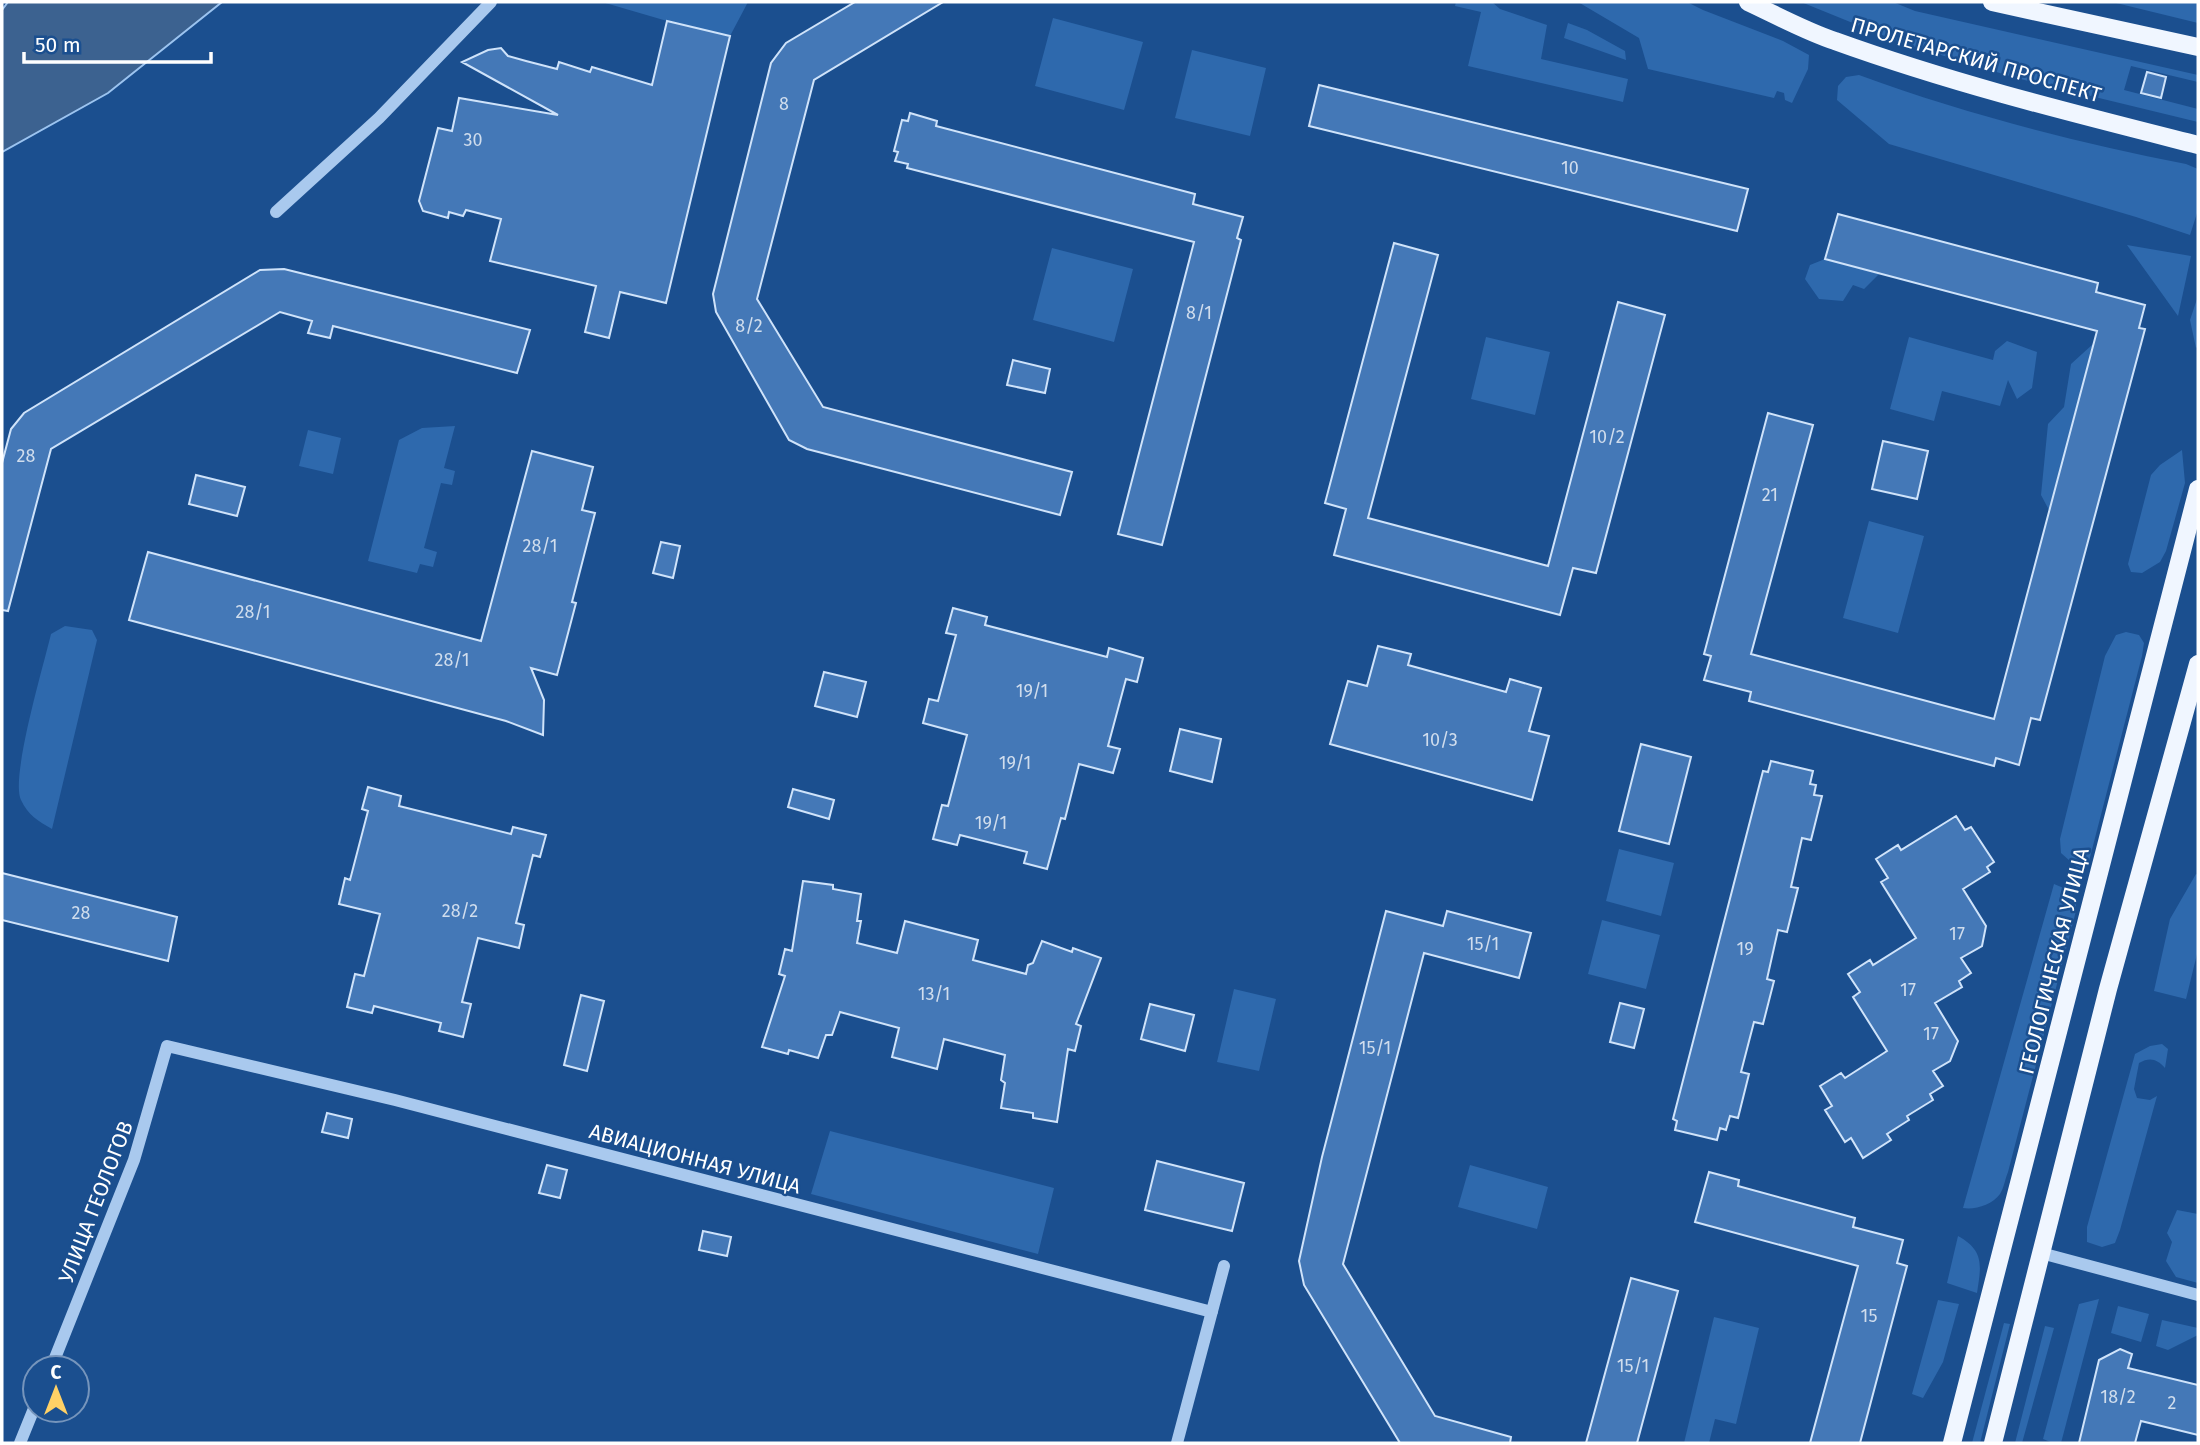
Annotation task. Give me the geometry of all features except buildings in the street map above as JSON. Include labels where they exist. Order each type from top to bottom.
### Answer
[{"type":"main road","name":"ПРОЛЕТАРСКИЙ ПРОСПЕКТ","points":[[1748,2],[1832,41],[2044,106],[2198,145]]},
{"type":"main road","points":[[1992,2],[2198,47]]},
{"type":"main road","name":"ГЕОЛОГИЧЕСКАЯ УЛИЦА","points":[[1952,1443],[2049,1078],[2093,892],[2198,489]]},
{"type":"main road","points":[[1993,1443],[2108,989],[2198,664]]},
{"type":"street","points":[[276,212],[379,118],[491,2]]},
{"type":"street","name":"АВИАЦИОННАЯ УЛИЦА","points":[[167,1046],[238,1065],[395,1100],[1212,1312]]},
{"type":"street","name":"УЛИЦА ГЕОЛОГОВ","points":[[57,1354],[134,1160],[167,1046]]},
{"type":"street","points":[[2041,1254],[2198,1295]]},
{"type":"street","points":[[1177,1443],[1224,1266]]},
{"type":"street","points":[[20,1443],[28,1424]]},
{"type":"shaded area","points":[[8,2],[222,2],[108,93],[2,152],[2,10]]},
{"type":"shaded area","points":[[602,2],[748,2],[730,36]]},
{"type":"shaded area","points":[[1456,2],[1492,2],[1500,9],[1547,25],[1541,59],[1628,79],[1623,102],[1468,66],[1481,12],[1455,6]]},
{"type":"shaded area","points":[[1578,2],[1687,2],[1783,41],[1809,55],[1808,69],[1792,103],[1785,100],[1784,93],[1777,91],[1774,98],[1648,69],[1639,38]]},
{"type":"shaded area","points":[[1801,2],[1893,2],[1915,11],[2198,75],[2198,82],[2131,66],[2124,90],[2198,109],[2198,122],[2016,78],[1902,43]]},
{"type":"shaded area","points":[[2112,2],[2198,2],[2198,23]]},
{"type":"shaded area","points":[[1053,18],[1143,42],[1124,110],[1035,86]]},
{"type":"shaded area","points":[[1568,23],[1625,51],[1626,60],[1564,38]]},
{"type":"shaded area","points":[[1192,50],[1266,68],[1250,136],[1175,118]]},
{"type":"shaded area","points":[[1859,75],[2021,126],[2198,169],[2198,210],[2190,235],[1889,144],[1837,100],[1838,86],[1846,77]]},
{"type":"shaded area","points":[[2127,245],[2191,256],[2178,316]]},
{"type":"shaded area","points":[[1052,248],[1133,269],[1114,342],[1033,320]]},
{"type":"shaded area","points":[[1825,259],[1879,274],[1864,289],[1853,285],[1843,301],[1819,299],[1805,279],[1810,265]]},
{"type":"shaded area","points":[[2198,296],[2198,346],[2196,348],[2190,320]]},
{"type":"shaded area","points":[[1486,337],[1550,352],[1535,415],[1471,399]]},
{"type":"shaded area","points":[[1909,337],[1993,360],[1995,351],[2007,341],[2037,352],[2032,388],[2017,399],[2008,380],[2000,406],[1942,391],[1934,421],[1890,409]]},
{"type":"shaded area","points":[[2093,344],[2049,510],[2041,495],[2048,424],[2064,407],[2071,364]]},
{"type":"shaded area","points":[[455,426],[444,468],[455,471],[452,485],[441,483],[424,548],[437,552],[433,567],[420,564],[417,573],[368,561],[399,440],[422,428]]},
{"type":"shaded area","points":[[308,430],[341,438],[333,474],[299,466]]},
{"type":"shaded area","points":[[2182,450],[2185,483],[2166,551],[2160,562],[2142,573],[2131,572],[2128,564],[2151,475],[2160,465]]},
{"type":"shaded area","points":[[1869,521],[1924,536],[1898,633],[1843,618]]},
{"type":"shaded area","points":[[65,626],[92,630],[97,640],[52,829],[27,810],[21,800],[20,769],[51,634]]},
{"type":"shaded area","points":[[2126,632],[2139,635],[2144,643],[2142,656],[2088,865],[2080,870],[2061,853],[2060,839],[2105,656],[2116,635]]},
{"type":"shaded area","points":[[1619,849],[1674,863],[1661,916],[1606,901]]},
{"type":"shaded area","points":[[2196,874],[2198,950],[2186,999],[2154,991],[2170,919]]},
{"type":"shaded area","points":[[2054,884],[2066,889],[2076,898],[2076,911],[2008,1172],[1997,1198],[1978,1207],[1963,1208]]},
{"type":"shaded area","points":[[1602,920],[1660,935],[1646,989],[1588,974]]},
{"type":"shaded area","points":[[1234,989],[1276,999],[1259,1071],[1217,1062]]},
{"type":"shaded area","points":[[2162,1044],[2168,1049],[2165,1068],[2153,1060],[2139,1063],[2134,1089],[2137,1098],[2150,1100],[2157,1096],[2120,1230],[2115,1243],[2102,1247],[2087,1242],[2087,1227],[2135,1054],[2150,1046]]},
{"type":"shaded area","points":[[830,1131],[1054,1188],[1038,1254],[811,1194]]},
{"type":"shaded area","points":[[1470,1165],[1548,1187],[1537,1229],[1458,1207]]},
{"type":"shaded area","points":[[2177,1210],[2198,1214],[2198,1283],[2176,1277],[2166,1261],[2172,1242],[2167,1233]]},
{"type":"shaded area","points":[[1958,1236],[1973,1247],[1979,1260],[1977,1293],[1947,1283]]},
{"type":"shaded area","points":[[2099,1299],[2061,1443],[2053,1443],[2043,1439],[2079,1304]]},
{"type":"shaded area","points":[[1938,1300],[1959,1304],[1943,1362],[1923,1398],[1912,1394]]},
{"type":"shaded area","points":[[2118,1306],[2149,1314],[2141,1342],[2111,1333]]},
{"type":"shaded area","points":[[1714,1317],[1759,1328],[1736,1424],[1715,1419],[1709,1443],[1684,1443]]},
{"type":"shaded area","points":[[2162,1320],[2198,1328],[2198,1335],[2168,1350],[2156,1346]]},
{"type":"shaded area","points":[[2004,1323],[2010,1324],[1980,1443],[1972,1443]]},
{"type":"shaded area","points":[[2045,1326],[2054,1328],[2022,1443],[2015,1443]]}]
